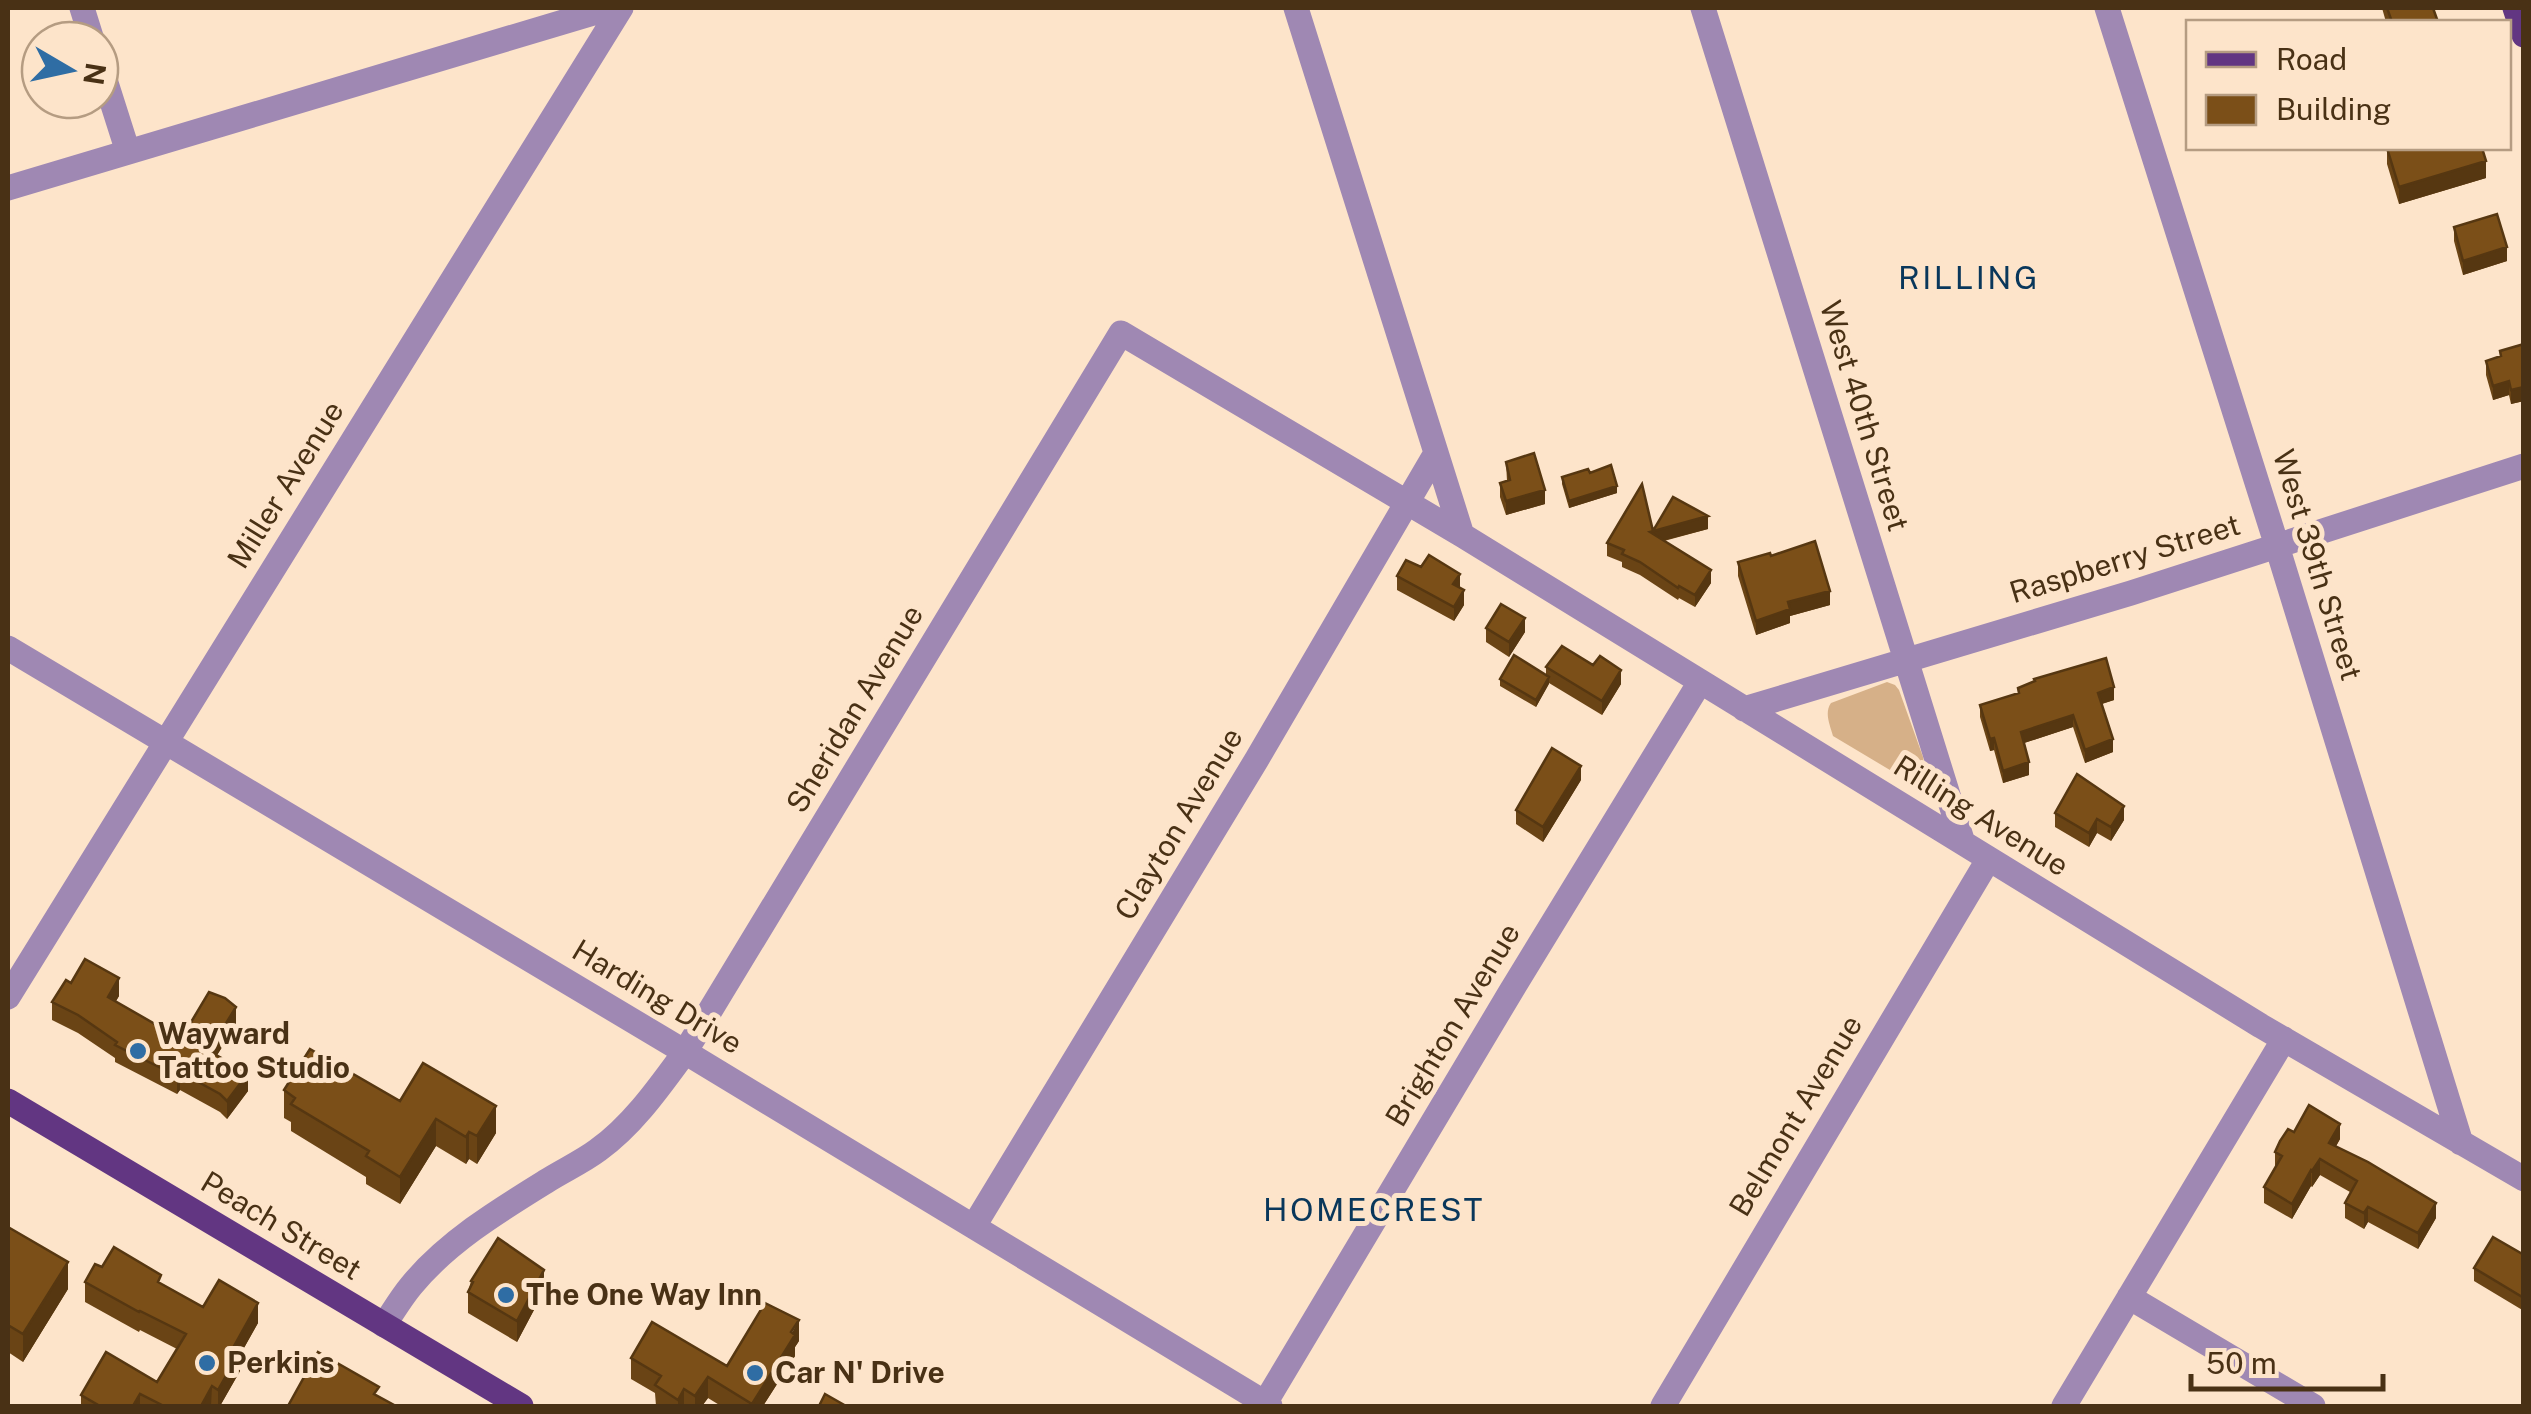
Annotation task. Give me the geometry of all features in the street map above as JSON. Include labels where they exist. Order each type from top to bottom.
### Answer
[{"type":"main road","points":[[2515,8],[2524,34]]},
{"type":"main road","name":"Peach Street","points":[[8,1101],[521,1406]]},
{"type":"street","points":[[8,188],[610,8]]},
{"type":"street","name":"Miller Avenue","points":[[8,998],[620,8]]},
{"type":"street","points":[[1296,8],[1462,535]]},
{"type":"street","name":"West 40th Street","points":[[1704,8],[1963,843]]},
{"type":"street","name":"West 39th Street","points":[[2107,8],[2461,1143]]},
{"type":"street","points":[[118,120],[128,152]]},
{"type":"street","name":"Sheridan Avenue","points":[[384,1324],[412,1285],[463,1238],[527,1193],[598,1151],[654,1093],[685,1052],[1121,332],[1408,502]]},
{"type":"street","name":"Clayton Avenue","points":[[974,1226],[1436,453]]},
{"type":"street","name":"Raspberry Street","points":[[1744,710],[2524,466]]},
{"type":"street","name":"Rilling Avenue","points":[[1408,502],[1988,860],[2524,1179]]},
{"type":"street","name":"Harding Drive","points":[[8,648],[1268,1405]]},
{"type":"street","name":"Brighton Avenue","points":[[1268,1405],[1510,993],[1700,682]]},
{"type":"street","name":"Belmont Avenue","points":[[1663,1406],[1988,860]]},
{"type":"street","points":[[2064,1406],[2284,1039]]},
{"type":"street","points":[[2129,1297],[2313,1406]]},
{"type":"shaded area","points":[[1887,682],[1899,690],[1923,757],[1926,777],[1918,782],[1905,779],[1833,736],[1828,715],[1831,703]]},
{"type":"building","points":[[2387,8],[2433,8],[2437,20],[2391,20]]},
{"type":"building","points":[[2388,150],[2483,150],[2486,161],[2399,187]]},
{"type":"building","points":[[2497,214],[2507,247],[2463,261],[2454,227]]},
{"type":"building","points":[[2524,344],[2524,387],[2511,390],[2509,381],[2493,386],[2486,361],[2501,356],[2500,351]]},
{"type":"building","points":[[1534,453],[1545,490],[1506,501],[1500,483],[1510,480],[1506,462]]},
{"type":"building","points":[[1611,465],[1617,486],[1569,501],[1562,477]]},
{"type":"building","points":[[1642,484],[1653,531],[1673,497],[1708,516],[1650,532],[1711,570],[1695,595],[1607,543]]},
{"type":"building","points":[[1815,541],[1830,591],[1788,602],[1790,609],[1756,621],[1738,562]]},
{"type":"building","points":[[1429,555],[1460,574],[1453,584],[1464,590],[1454,607],[1397,576],[1406,560],[1421,567]]},
{"type":"building","points":[[1501,604],[1525,618],[1509,642],[1486,628]]},
{"type":"building","points":[[1562,646],[1593,665],[1600,656],[1621,670],[1602,701],[1546,667]]},
{"type":"building","points":[[1514,655],[1549,677],[1536,700],[1500,679]]},
{"type":"building","points":[[2106,658],[2114,687],[2098,693],[2113,739],[2085,750],[2073,715],[2021,732],[2029,762],[2003,771],[1980,705],[2019,693],[2018,688],[2034,679]]},
{"type":"building","points":[[1552,748],[1581,766],[1543,827],[1516,810]]},
{"type":"building","points":[[2077,774],[2124,806],[2111,827],[2097,819],[2089,833],[2055,813]]},
{"type":"building","points":[[85,959],[119,978],[108,997],[181,1039],[209,992],[236,1007],[209,1051],[248,1073],[227,1101],[180,1072],[177,1076],[115,1045],[117,1042],[78,1015],[52,1002],[66,980],[71,983]]},
{"type":"building","points":[[310,1049],[400,1101],[423,1063],[496,1106],[477,1136],[469,1132],[466,1137],[436,1119],[400,1177],[366,1156],[369,1151],[291,1104],[295,1098],[284,1090]]},
{"type":"building","points":[[2309,1105],[2340,1124],[2329,1143],[2436,1203],[2418,1233],[2368,1207],[2364,1213],[2345,1203],[2357,1181],[2320,1159],[2292,1204],[2264,1187],[2282,1156],[2275,1152],[2280,1141],[2288,1129],[2294,1132]]},
{"type":"building","points":[[8,1227],[68,1262],[23,1334],[8,1325]]},
{"type":"building","points":[[2493,1237],[2524,1255],[2524,1298],[2474,1268]]},
{"type":"building","points":[[498,1238],[544,1270],[517,1321],[468,1292]]},
{"type":"building","points":[[114,1247],[161,1275],[158,1282],[203,1307],[219,1280],[258,1303],[233,1348],[240,1351],[218,1390],[212,1386],[201,1406],[164,1406],[140,1394],[133,1406],[100,1406],[81,1395],[106,1352],[157,1382],[186,1334],[85,1282],[95,1264],[102,1267]]},
{"type":"building","points":[[765,1303],[799,1320],[791,1332],[795,1335],[752,1404],[708,1377],[695,1396],[684,1389],[678,1400],[655,1385],[661,1376],[631,1358],[652,1322],[727,1366]]},
{"type":"building","points":[[318,1352],[379,1387],[374,1394],[396,1406],[288,1406]]},
{"type":"building","points":[[825,1394],[846,1406],[819,1406]]},
{"type":"place","name":"Wayward Tattoo Studio","points":[[138,1051]]},
{"type":"place","name":"The One Way Inn","points":[[506,1295]]},
{"type":"place","name":"Perkins","points":[[207,1363]]},
{"type":"place","name":"Car N' Drive","points":[[755,1373]]},
{"type":"district","name":"RILLING","points":[[1969,278]]},
{"type":"district","name":"HOMECREST","points":[[1374,1210]]}]
